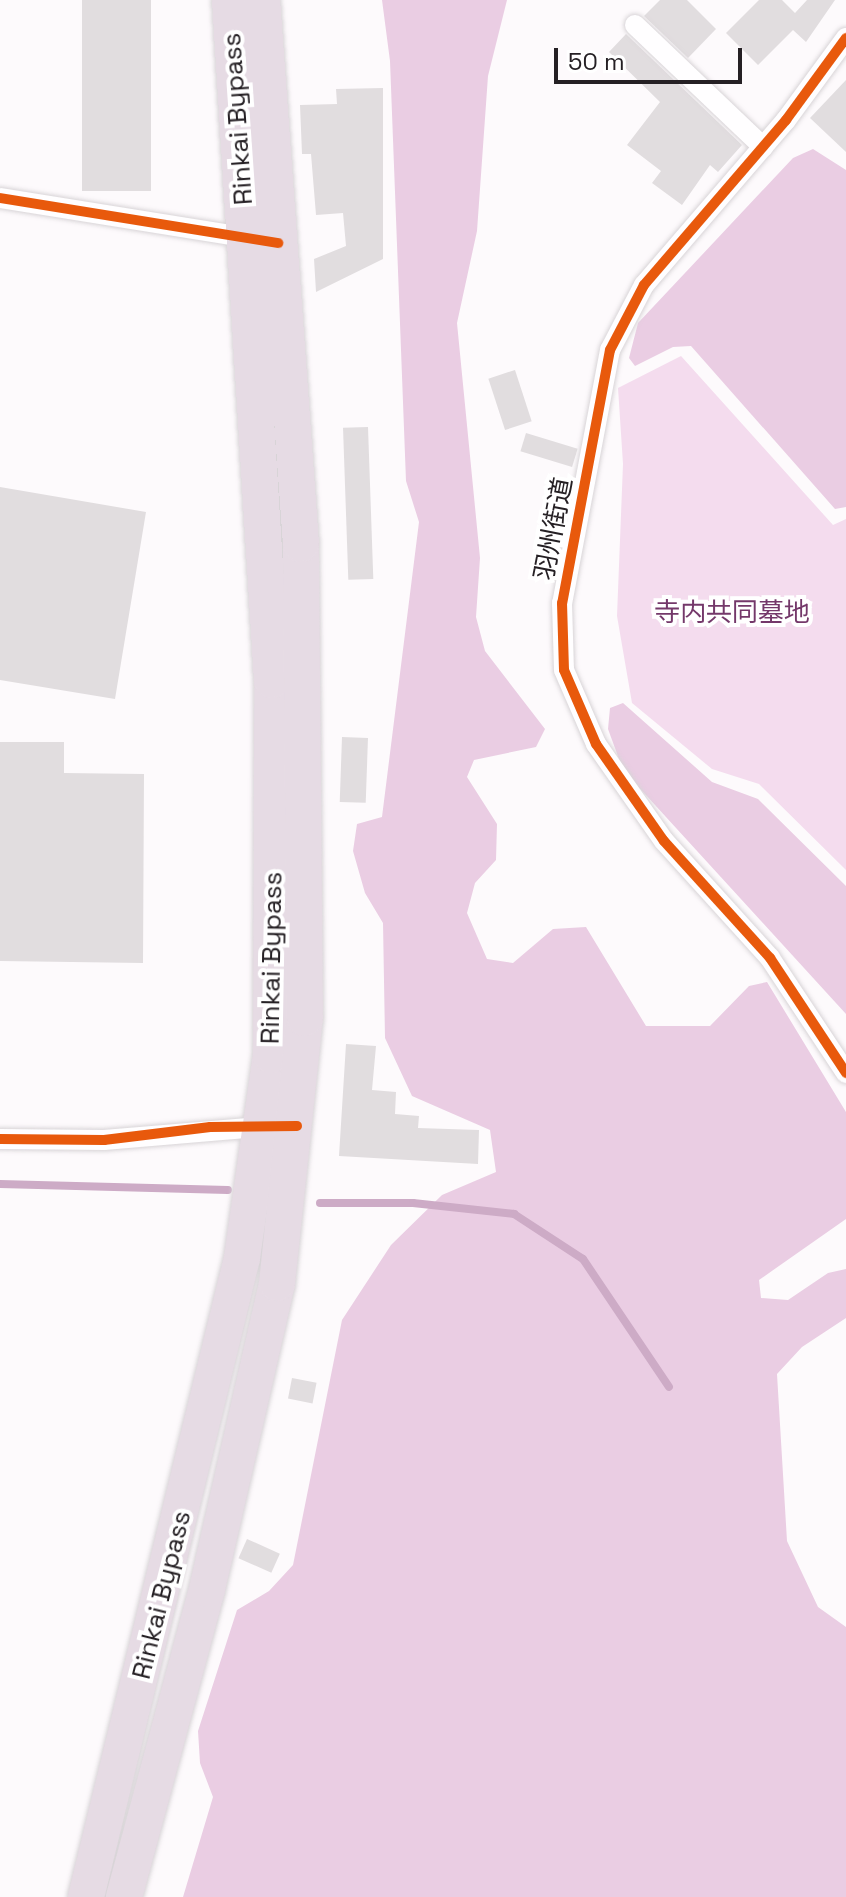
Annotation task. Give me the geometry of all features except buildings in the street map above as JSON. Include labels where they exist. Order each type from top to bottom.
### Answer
[{"type":"highway","name":"Rinkai Bypass","points":[[124,1897],[207,1589],[271,1310],[280,1126],[307,850],[301,544],[230,0]]},
{"type":"highway","name":"Rinkai Bypass","points":[[262,0],[262,240]]},
{"type":"highway","name":"Rinkai Bypass","points":[[86,1897],[242,1258],[280,1126]]},
{"type":"street","points":[[635,25],[763,147]]},
{"type":"street","name":"羽州街道","points":[[846,38],[763,147],[644,285],[610,350],[595,445],[572,527],[562,603],[564,670],[620,782],[664,841],[770,958],[846,1073]]},
{"type":"street","points":[[0,198],[262,240]]},
{"type":"street","points":[[0,1139],[104,1140],[280,1126]]},
{"type":"green space","name":"寺内共同墓地","points":[[681,356],[833,525],[846,519],[846,870],[759,784],[712,769],[632,703],[617,616],[623,464],[618,388]]},
{"type":"shaded area","points":[[382,0],[507,0],[488,76],[477,231],[457,323],[480,558],[476,617],[485,651],[545,729],[536,747],[474,760],[467,777],[497,824],[496,860],[475,883],[467,913],[487,959],[513,963],[553,929],[586,927],[646,1026],[710,1026],[749,986],[767,982],[846,1112],[846,1219],[759,1280],[761,1298],[788,1300],[828,1273],[846,1269],[846,1318],[802,1347],[777,1374],[787,1541],[818,1607],[846,1627],[846,1897],[183,1897],[213,1797],[200,1763],[198,1731],[237,1610],[269,1591],[293,1565],[342,1320],[391,1245],[442,1195],[496,1172],[490,1130],[412,1096],[385,1038],[383,923],[365,893],[353,851],[357,824],[382,817],[419,522],[406,481],[390,61]]},
{"type":"shaded area","points":[[813,149],[846,170],[846,507],[835,509],[691,346],[673,347],[635,366],[629,358],[638,323],[793,158]]},
{"type":"shaded area","points":[[623,703],[712,782],[758,799],[846,886],[846,1014],[623,770],[608,729],[610,708]]},
{"type":"waterway","points":[[0,1184],[228,1190]]},
{"type":"waterway","points":[[320,1203],[413,1203],[514,1214],[583,1259],[669,1387]]},
{"type":"cycle path","points":[[846,38],[786,120],[644,285],[610,350],[562,603],[564,670],[596,744],[664,841],[770,958],[846,1073]]},
{"type":"cycle path","points":[[0,198],[278,243]]},
{"type":"cycle path","points":[[0,1139],[104,1140],[210,1127],[297,1126]]}]
